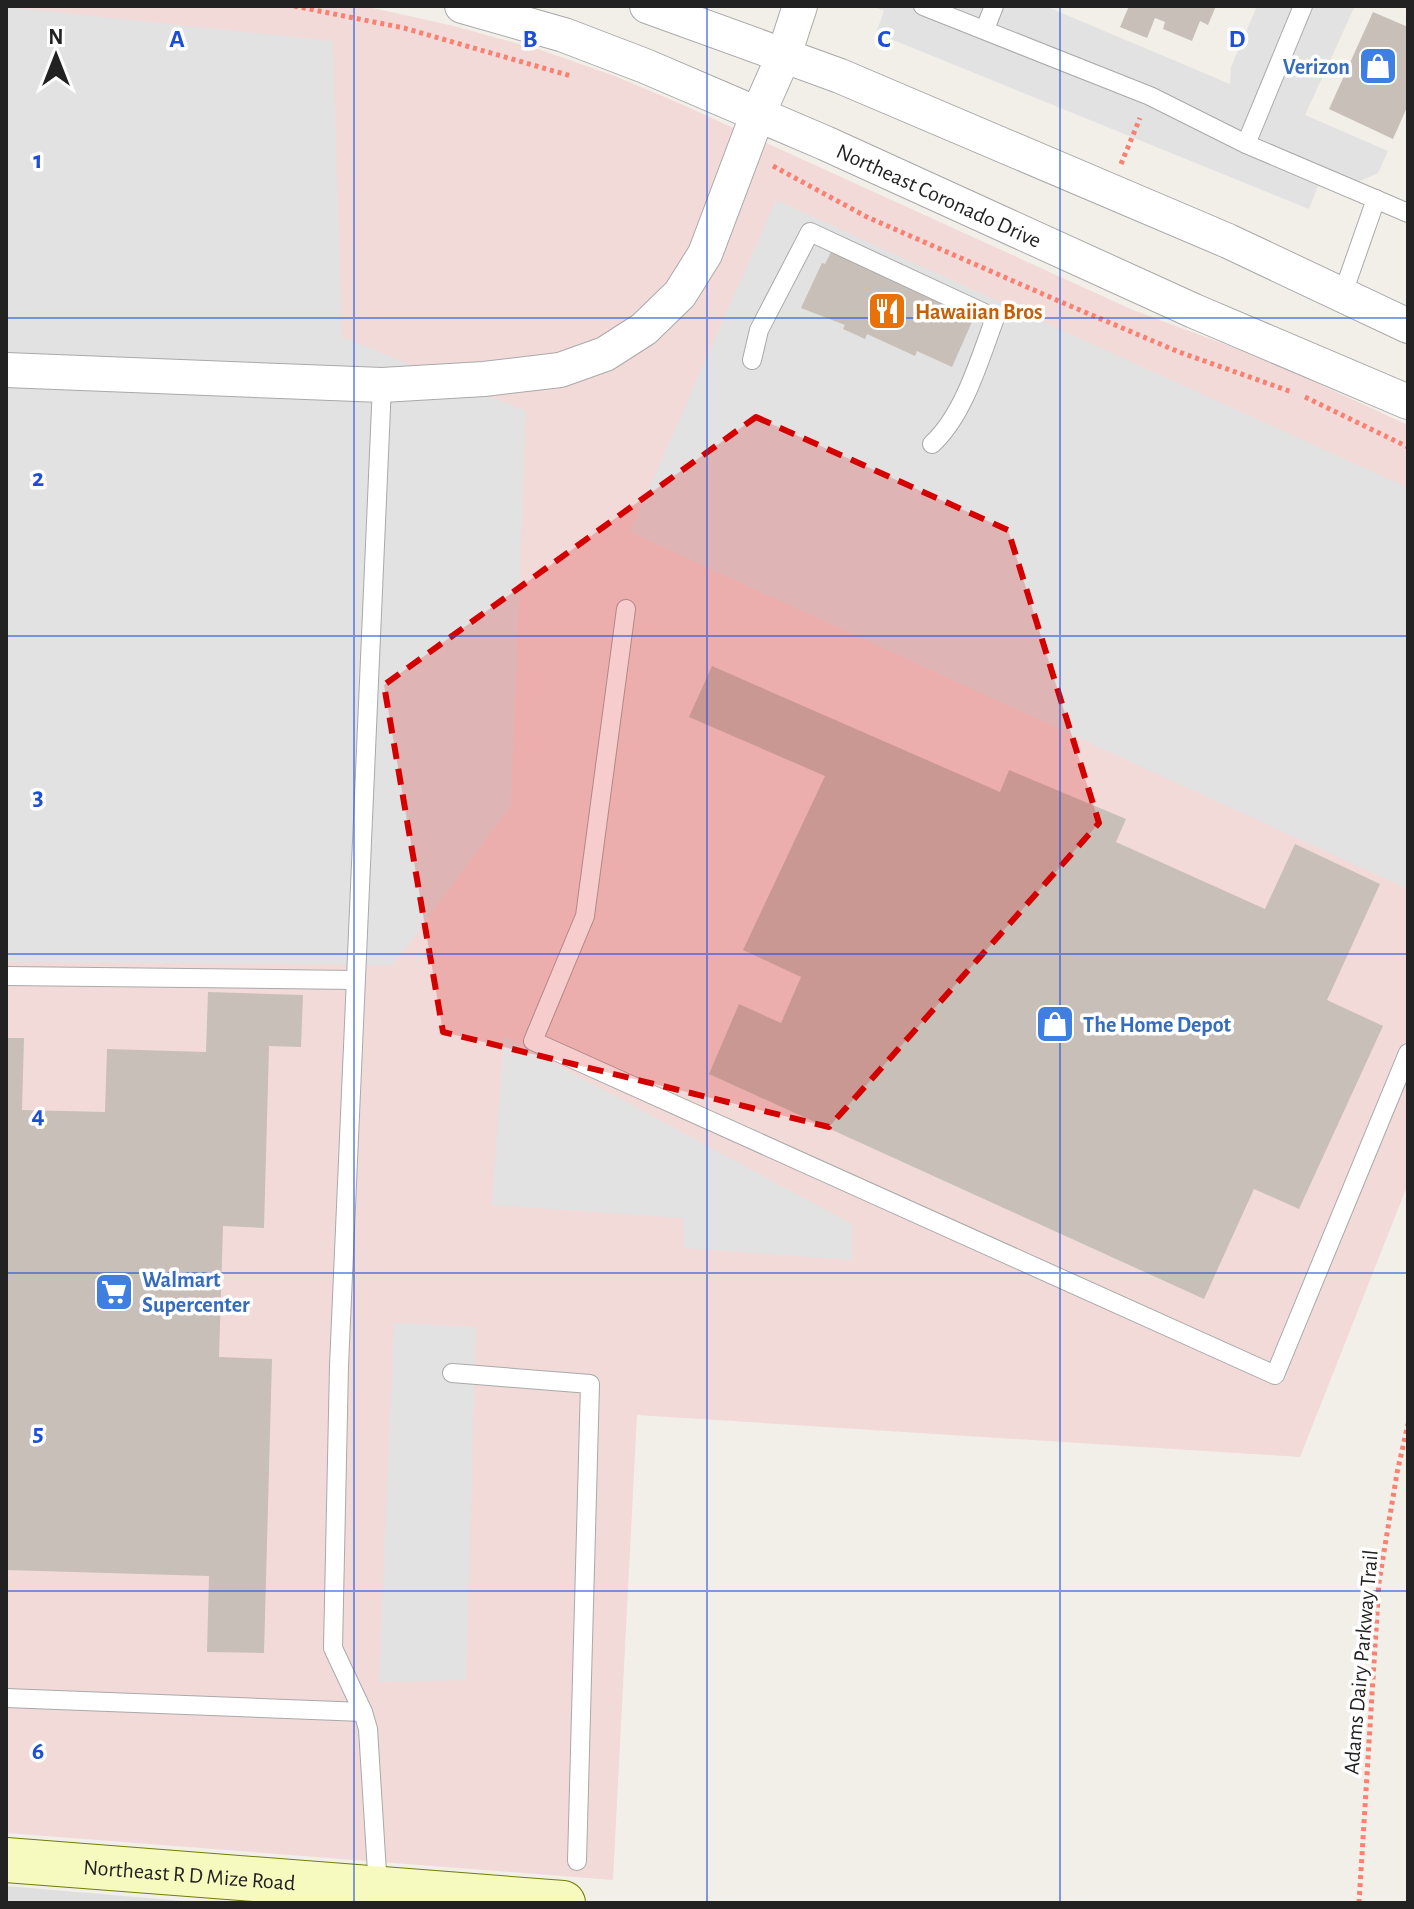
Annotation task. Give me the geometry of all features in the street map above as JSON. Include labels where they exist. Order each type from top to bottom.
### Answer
[{"type":"street","name":"Northeast Coronado Drive","points":[[462,6],[578,40],[645,66],[825,143],[1194,311],[1408,402]]},
{"type":"street","points":[[647,6],[840,76],[1228,241],[1408,326]]},
{"type":"street","points":[[6,370],[382,385],[484,379],[560,370],[605,354],[644,329],[680,294],[705,254],[757,116],[784,55],[800,6]]},
{"type":"street","name":"Northeast R D Mize Road","points":[[6,1860],[378,1896],[563,1903]]},
{"type":"lane","points":[[923,6],[1150,96],[1246,144],[1408,213]]},
{"type":"lane","points":[[985,29],[994,6]]},
{"type":"lane","points":[[1246,144],[1303,6]]},
{"type":"lane","points":[[1342,296],[1376,199]]},
{"type":"lane","points":[[752,360],[759,330],[810,232],[995,318],[974,373],[945,432],[932,444]]},
{"type":"lane","points":[[378,1896],[368,1729],[333,1648],[339,1366],[382,385]]},
{"type":"lane","points":[[626,609],[585,916],[533,1041],[1275,1375],[1408,1053]]},
{"type":"lane","points":[[6,976],[355,980]]},
{"type":"lane","points":[[452,1373],[590,1384],[577,1861]]},
{"type":"lane","points":[[6,1698],[363,1712]]},
{"type":"path","points":[[294,6],[404,28],[583,80]]},
{"type":"path","points":[[813,188],[867,217],[1068,305],[1179,352],[1300,395],[1408,447]]},
{"type":"path","name":"Adams Dairy Parkway Trail","points":[[1359,1903],[1379,1582],[1408,1424]]},
{"type":"highlighted area","points":[[756,417],[1008,530],[1099,823],[829,1127],[443,1032],[384,685]]},
{"type":"shaded area","points":[[6,6],[364,6],[541,50],[681,104],[1133,310],[1267,360],[1408,425],[1408,1184],[1300,1457],[637,1415],[613,1880],[6,1833]]},
{"type":"shaded area","points":[[872,6],[1045,6],[1230,84],[1231,67],[1257,6],[1355,6],[1305,115],[1388,151],[1378,173],[1336,192],[1318,186],[1309,209],[876,33],[884,11]]},
{"type":"shaded area","points":[[6,7],[333,41],[342,337],[526,411],[511,806],[393,965],[6,962]]},
{"type":"shaded area","points":[[776,200],[1408,488],[1408,889],[630,532]]},
{"type":"shaded area","points":[[504,1036],[852,1224],[852,1260],[684,1248],[683,1218],[492,1205]]},
{"type":"shaded area","points":[[394,1323],[476,1327],[466,1680],[379,1682]]},
{"type":"shaded area","points":[[6,1886],[207,1903],[6,1903]]},
{"type":"building","points":[[1129,6],[1216,6],[1208,25],[1200,21],[1192,41],[1163,29],[1165,22],[1155,18],[1147,38],[1120,27]]},
{"type":"building","name":"Verizon","points":[[1373,12],[1408,27],[1408,105],[1393,139],[1329,109]]},
{"type":"building","name":"Hawaiian Bros","points":[[832,250],[975,315],[952,367],[917,351],[915,356],[867,334],[865,339],[843,329],[845,325],[801,308],[822,263],[825,264]]},
{"type":"building","name":"The Home Depot","points":[[712,666],[1000,792],[1009,770],[1126,819],[1116,842],[1265,909],[1295,844],[1380,884],[1327,1000],[1383,1026],[1299,1209],[1254,1189],[1204,1299],[709,1074],[739,1004],[781,1023],[801,977],[743,950],[825,776],[689,717]]},
{"type":"building","name":"Walmart Supercenter","points":[[208,992],[303,995],[301,1047],[269,1046],[264,1228],[223,1226],[219,1357],[272,1359],[264,1653],[207,1652],[209,1576],[6,1570],[6,1038],[24,1038],[22,1110],[105,1112],[107,1049],[206,1052]]},
{"type":"place","name":"Verizon","points":[[1378,66]]},
{"type":"place","name":"Hawaiian Bros","points":[[887,311]]},
{"type":"place","name":"The Home Depot","points":[[1055,1024]]},
{"type":"place","name":"Walmart Supercenter","points":[[114,1292]]}]
